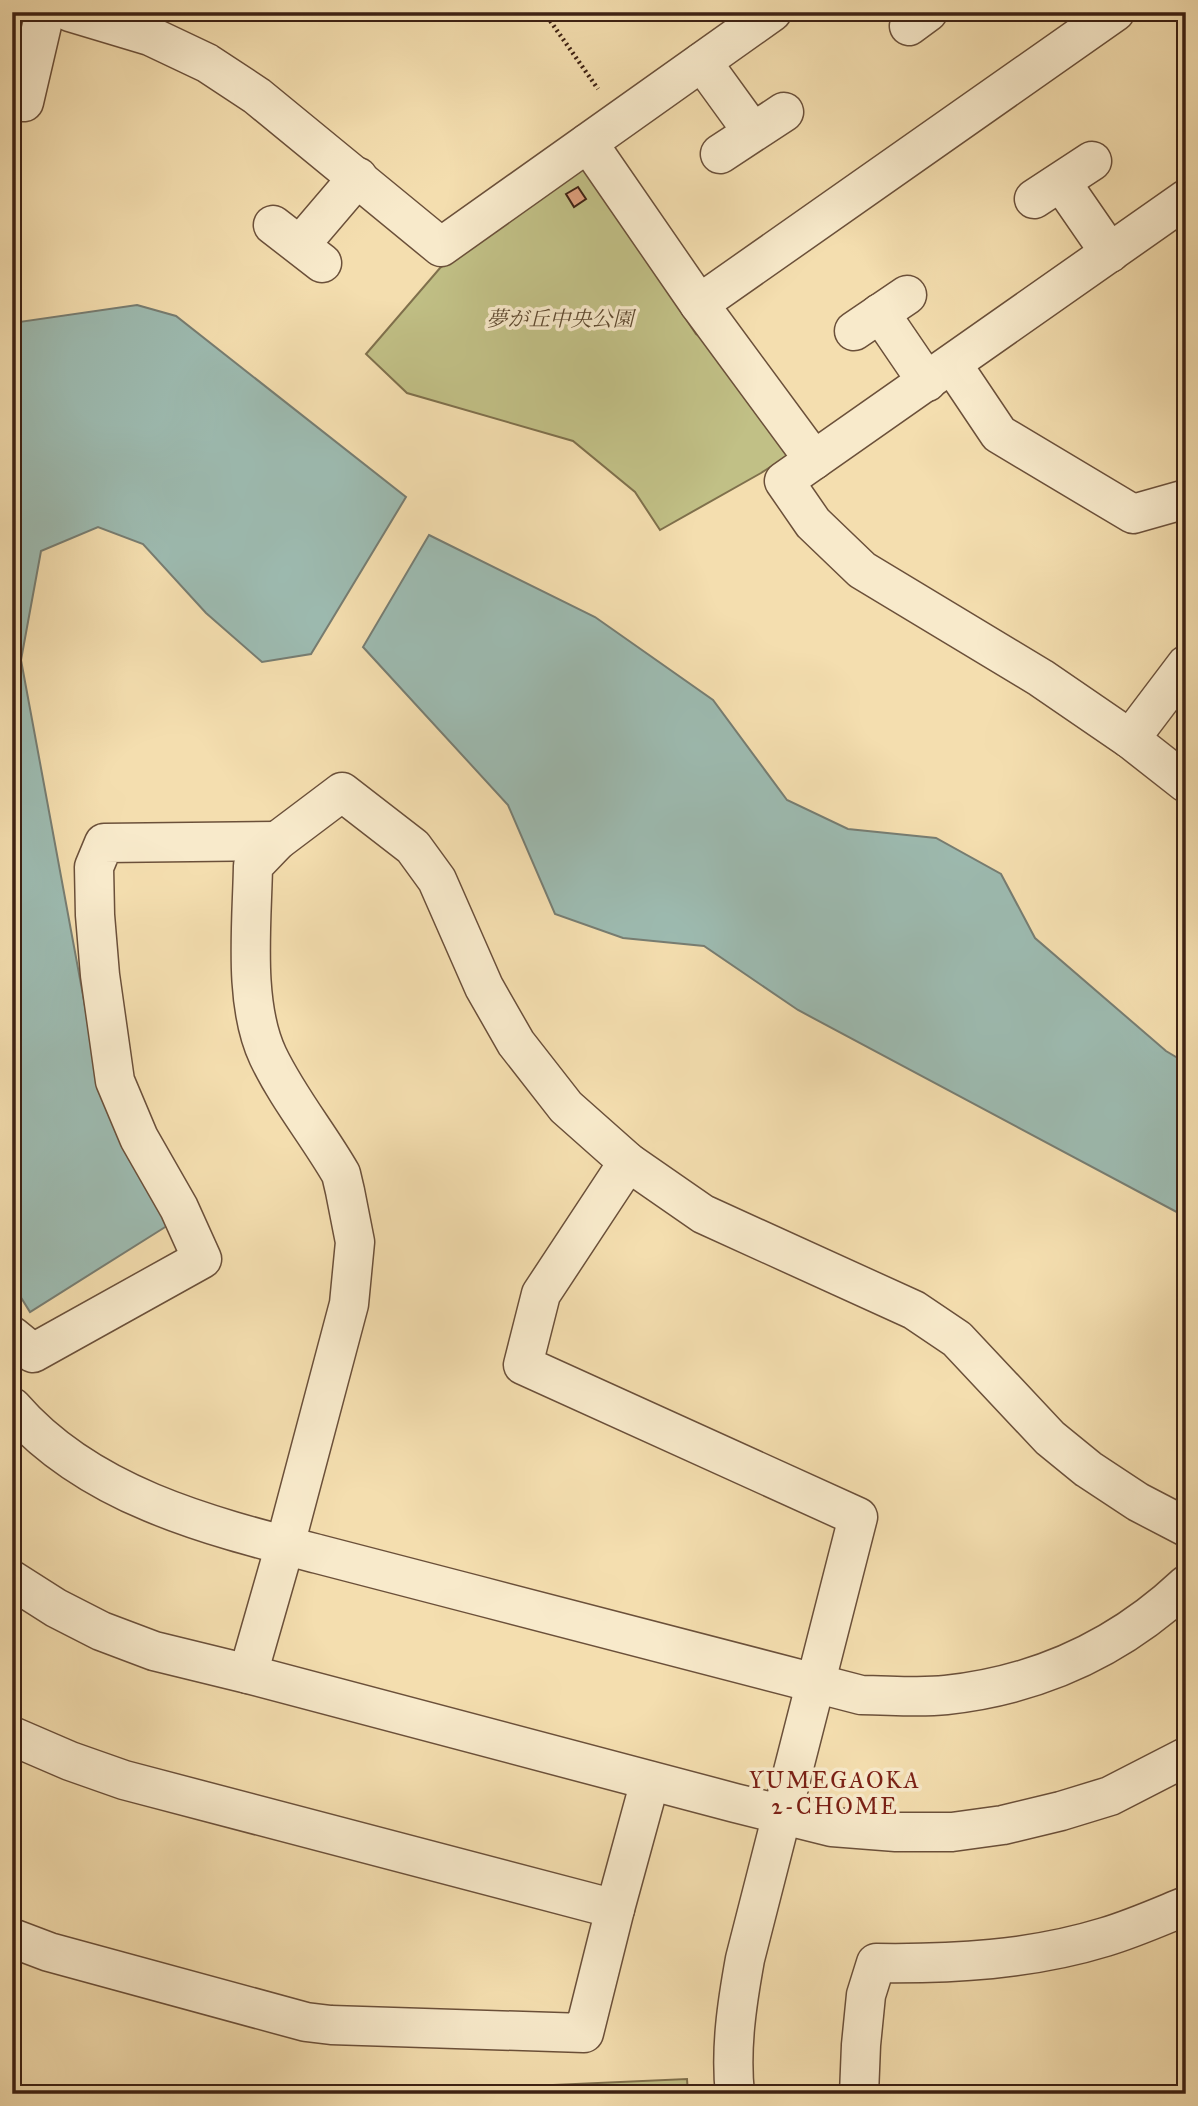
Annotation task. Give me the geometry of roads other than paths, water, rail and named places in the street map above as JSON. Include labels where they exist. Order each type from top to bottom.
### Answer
[{"type":"street","points":[[25,102],[45,12]]},
{"type":"street","points":[[70,12],[150,36],[207,63],[257,96],[441,247],[772,12]]},
{"type":"street","points":[[699,304],[1115,12]]},
{"type":"street","points":[[702,62],[752,131]]},
{"type":"street","points":[[720,154],[784,112]]},
{"type":"street","points":[[588,143],[699,304],[814,460]]},
{"type":"street","points":[[298,244],[358,177]]},
{"type":"street","points":[[1062,181],[1110,253]]},
{"type":"street","points":[[1186,199],[784,481],[813,523],[862,570],[1041,678],[1130,739],[1186,783]]},
{"type":"street","points":[[880,313],[999,434],[1133,514],[1186,499]]},
{"type":"street","points":[[1130,739],[1186,665]]},
{"type":"street","points":[[248,1674],[349,1304],[355,1242],[341,1174],[268,1056],[258,1029],[252,987],[253,866],[277,841],[342,792],[413,847],[436,880],[484,987],[516,1043],[566,1107],[628,1162],[704,1214],[914,1310],[957,1339],[1050,1438],[1088,1469],[1138,1502],[1186,1527]]},
{"type":"street","points":[[12,1336],[33,1353],[202,1259],[179,1208],[139,1138],[115,1081],[100,975],[95,915],[94,867],[104,843],[277,841]]},
{"type":"street","points":[[628,1162],[541,1294],[523,1365],[858,1517],[745,1959],[735,2022],[735,2094]]},
{"type":"street","points":[[12,1408],[83,1467],[113,1484],[187,1517],[861,1695],[945,1695],[991,1688],[1036,1676],[1095,1652],[1136,1626],[1186,1586]]},
{"type":"street","points":[[12,1580],[56,1608],[101,1631],[154,1651],[832,1827],[896,1832],[951,1832],[1003,1825],[1110,1796],[1186,1757]]},
{"type":"street","points":[[12,1736],[124,1780],[615,1909]]},
{"type":"street","points":[[12,1938],[49,1952],[306,2022],[584,2033],[650,1781]]},
{"type":"street","points":[[859,2094],[866,1995],[876,1963],[940,1964],[1058,1949],[1106,1937],[1186,1906]]},
{"type":"water","points":[[137,305],[176,316],[406,497],[311,654],[262,662],[206,613],[143,544],[98,527],[41,551],[21,660],[102,1098],[170,1224],[30,1312],[12,1283],[12,323]]},
{"type":"water","points":[[429,535],[595,617],[713,700],[787,800],[848,829],[936,838],[1001,874],[1035,938],[1166,1051],[1186,1063],[1186,1217],[798,1010],[704,946],[623,938],[555,914],[508,805],[363,647]]},
{"type":"district","name":"YUMEGAOKA 2-CHOME","points":[[835,1793]]},
{"type":"park label","name":"夢が丘中央公園","points":[[560,319]]}]
